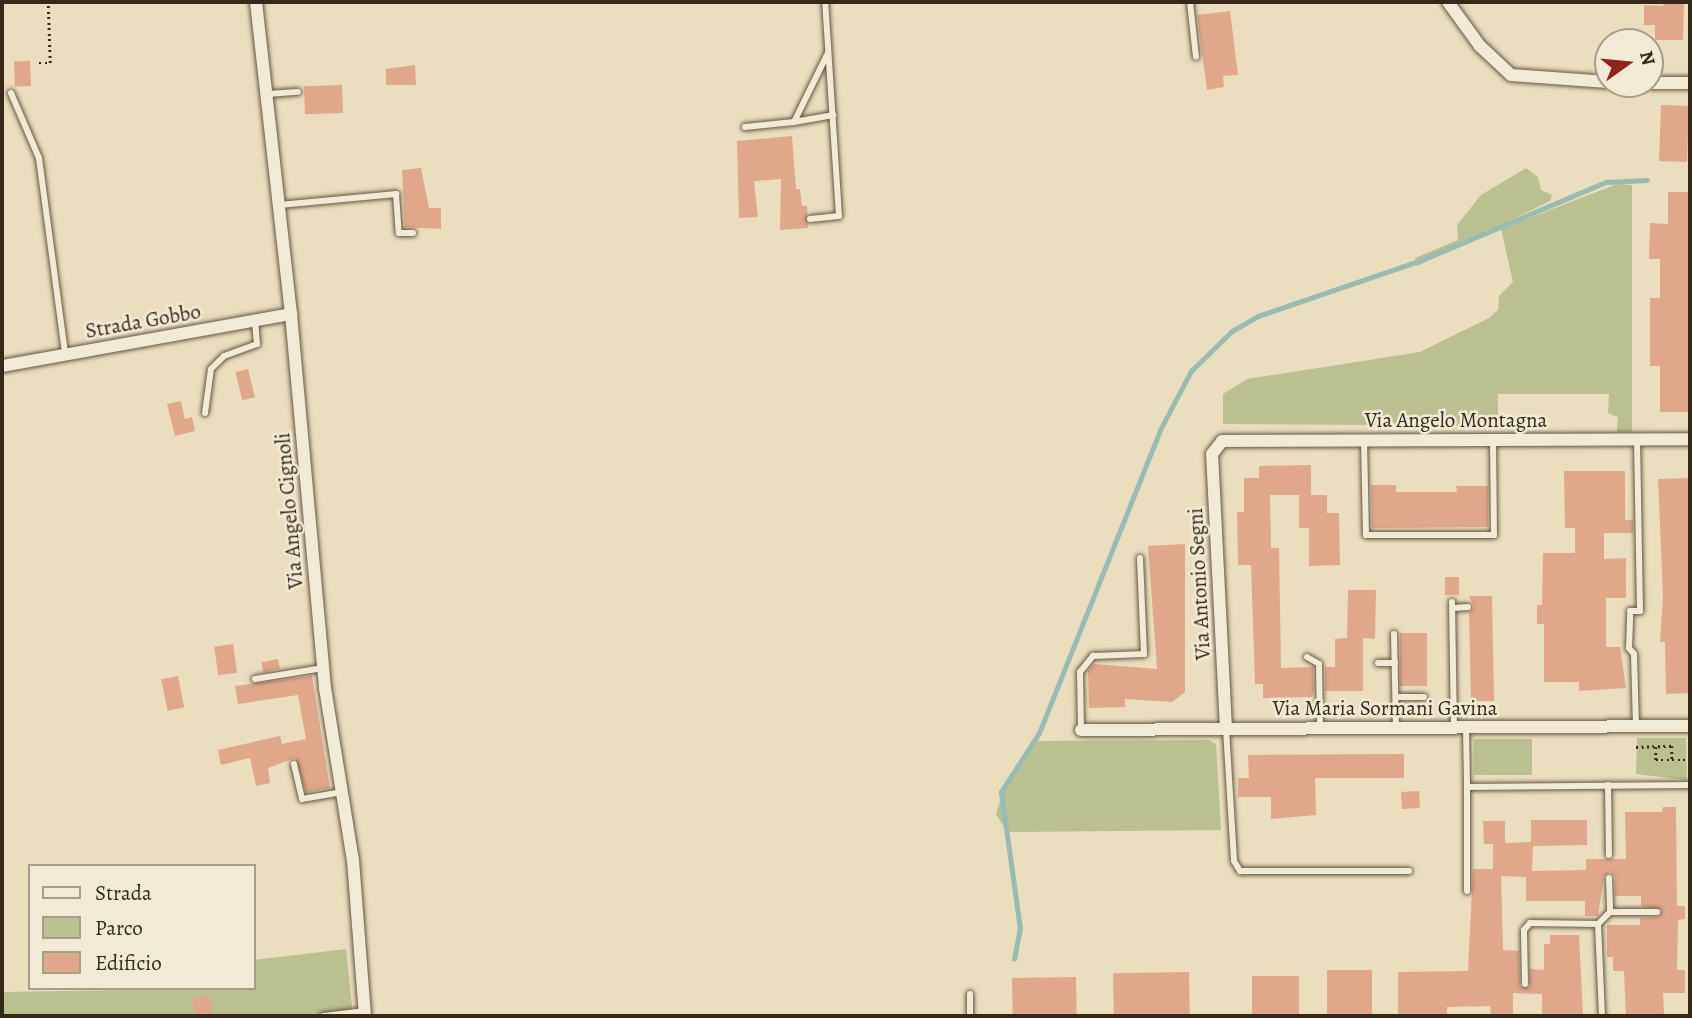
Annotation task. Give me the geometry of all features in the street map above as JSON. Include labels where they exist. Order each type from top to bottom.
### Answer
[{"type":"street","name":"Via Angelo Cignoli","points":[[256,2],[291,314],[323,668],[353,860],[365,1014]]},
{"type":"street","points":[[1448,2],[1480,46],[1511,75],[1594,81]]},
{"type":"street","points":[[1664,83],[1690,83]]},
{"type":"street","name":"Strada Gobbo","points":[[2,366],[291,314]]},
{"type":"street","name":"Via Angelo Montagna","points":[[1222,441],[1690,439]]},
{"type":"street","name":"Via Antonio Segni","points":[[1222,441],[1212,454],[1226,729]]},
{"type":"street","name":"Via Maria Sormani Gavina","points":[[1081,730],[1690,726]]},
{"type":"lane","points":[[810,219],[839,216],[825,2]]},
{"type":"lane","points":[[1190,2],[1196,57]]},
{"type":"lane","points":[[794,122],[829,51]]},
{"type":"lane","points":[[267,94],[298,92]]},
{"type":"lane","points":[[11,93],[39,159],[65,354]]},
{"type":"lane","points":[[745,127],[833,115]]},
{"type":"lane","points":[[279,205],[396,194],[399,233],[413,233]]},
{"type":"lane","points":[[205,413],[211,369],[224,356],[257,344],[256,320]]},
{"type":"lane","points":[[1364,440],[1366,535],[1494,535],[1493,438]]},
{"type":"lane","points":[[1636,726],[1634,654],[1629,648],[1630,611],[1640,611],[1637,439]]},
{"type":"lane","points":[[1081,730],[1080,672],[1093,656],[1144,654],[1140,558]]},
{"type":"lane","points":[[1467,891],[1467,786],[1460,727],[1452,605],[1468,607]]},
{"type":"lane","points":[[1394,634],[1396,728]]},
{"type":"lane","points":[[1307,657],[1319,664],[1320,728]]},
{"type":"lane","points":[[1378,663],[1395,663]]},
{"type":"lane","points":[[255,679],[323,668]]},
{"type":"lane","points":[[1396,697],[1424,697]]},
{"type":"lane","points":[[1226,729],[1234,861],[1240,871],[1409,871]]},
{"type":"lane","points":[[294,764],[302,799],[342,792]]},
{"type":"lane","points":[[1608,785],[1609,855]]},
{"type":"lane","points":[[1467,786],[1690,785]]},
{"type":"lane","points":[[1609,878],[1610,912]]},
{"type":"lane","points":[[1525,984],[1524,930],[1530,923],[1598,924],[1610,912],[1657,912]]},
{"type":"lane","points":[[1598,924],[1602,1016]]},
{"type":"lane","points":[[970,994],[970,1016]]},
{"type":"lane","points":[[323,1016],[365,1014]]},
{"type":"path","points":[[40,63],[50,63],[48,2]]},
{"type":"path","points":[[1636,747],[1672,746],[1672,760]]},
{"type":"path","points":[[1656,747],[1656,760],[1690,760]]},
{"type":"green space","points":[[1526,168],[1538,177],[1541,190],[1552,195],[1550,201],[1417,266],[1415,258],[1458,240],[1457,225],[1481,195]]},
{"type":"green space","points":[[1617,184],[1632,185],[1632,432],[1617,432],[1618,417],[1608,413],[1609,394],[1498,394],[1498,426],[1223,424],[1223,394],[1247,379],[1420,352],[1489,318],[1498,310],[1499,296],[1513,282],[1501,229]]},
{"type":"green space","points":[[1637,738],[1686,738],[1687,780],[1636,774]]},
{"type":"green space","points":[[1474,739],[1532,739],[1532,775],[1474,775]]},
{"type":"green space","points":[[1209,740],[1216,744],[1221,830],[1007,832],[996,814],[1003,791],[1035,741]]},
{"type":"green space","points":[[346,949],[353,1016],[2,1016],[2,992],[256,990],[256,960]]},
{"type":"building","points":[[1664,2],[1684,2],[1683,40],[1664,40],[1664,28],[1644,25],[1644,5],[1663,6]]},
{"type":"building","points":[[1230,11],[1238,75],[1223,76],[1224,87],[1207,90],[1197,15]]},
{"type":"building","points":[[30,61],[31,86],[15,87],[14,62]]},
{"type":"building","points":[[415,65],[416,85],[386,85],[386,69]]},
{"type":"building","points":[[342,85],[343,113],[305,114],[304,86]]},
{"type":"building","points":[[1661,105],[1689,106],[1687,162],[1659,161]]},
{"type":"building","points":[[792,136],[796,189],[800,189],[802,206],[807,206],[808,228],[780,230],[781,179],[754,181],[758,217],[739,218],[737,141]]},
{"type":"building","points":[[421,168],[429,208],[441,208],[441,229],[405,227],[402,170]]},
{"type":"building","points":[[1668,192],[1690,192],[1690,412],[1660,412],[1660,366],[1650,366],[1650,298],[1660,298],[1660,259],[1649,259],[1650,223],[1668,224]]},
{"type":"building","points":[[248,369],[255,397],[242,400],[235,372]]},
{"type":"building","points":[[181,401],[185,419],[192,417],[195,431],[175,436],[167,404]]},
{"type":"building","points":[[1311,465],[1311,495],[1327,495],[1327,513],[1339,513],[1340,565],[1309,566],[1309,528],[1299,528],[1299,495],[1270,495],[1271,548],[1279,548],[1281,668],[1313,667],[1314,691],[1312,697],[1263,698],[1263,684],[1255,684],[1251,565],[1238,565],[1237,512],[1244,512],[1244,478],[1259,478],[1259,466]]},
{"type":"building","points":[[1564,471],[1625,471],[1625,520],[1633,520],[1633,533],[1604,533],[1604,559],[1626,558],[1626,598],[1606,598],[1606,647],[1620,647],[1626,688],[1579,691],[1579,682],[1544,682],[1544,624],[1537,624],[1537,605],[1542,605],[1543,553],[1575,553],[1575,528],[1565,528]]},
{"type":"building","points":[[1690,478],[1690,693],[1666,694],[1665,642],[1660,642],[1663,596],[1658,479]]},
{"type":"building","points":[[1371,485],[1396,485],[1396,492],[1457,492],[1456,486],[1488,486],[1488,527],[1372,528]]},
{"type":"building","points":[[1185,544],[1185,692],[1172,702],[1125,699],[1125,707],[1089,708],[1088,671],[1094,664],[1157,669],[1148,546]]},
{"type":"building","points":[[1445,577],[1459,577],[1459,595],[1445,595]]},
{"type":"building","points":[[1348,590],[1376,590],[1375,639],[1363,638],[1363,691],[1325,691],[1325,667],[1335,667],[1335,639],[1347,638]]},
{"type":"building","points":[[1469,596],[1492,596],[1494,701],[1471,701],[1469,612],[1474,607]]},
{"type":"building","points":[[1400,633],[1427,633],[1427,686],[1400,686]]},
{"type":"building","points":[[233,644],[237,673],[218,675],[214,647]]},
{"type":"building","points":[[278,659],[280,669],[263,672],[261,662]]},
{"type":"building","points":[[178,676],[184,707],[167,711],[161,679]]},
{"type":"building","points":[[312,676],[330,788],[306,792],[295,758],[268,768],[270,783],[256,786],[250,758],[221,765],[218,750],[280,736],[282,744],[306,739],[298,695],[238,704],[235,686]]},
{"type":"building","points":[[1404,754],[1404,778],[1315,778],[1316,815],[1271,819],[1271,797],[1238,797],[1238,778],[1249,778],[1248,755]]},
{"type":"building","points":[[1419,791],[1420,808],[1402,809],[1401,792]]},
{"type":"building","points":[[1663,807],[1676,807],[1677,906],[1685,906],[1685,919],[1678,920],[1677,970],[1685,970],[1685,993],[1663,993],[1664,1014],[1626,1016],[1624,971],[1613,971],[1613,957],[1607,957],[1607,925],[1640,925],[1640,918],[1659,917],[1662,910],[1641,906],[1641,896],[1615,896],[1615,877],[1610,872],[1604,876],[1598,916],[1585,916],[1585,901],[1526,901],[1526,877],[1501,876],[1503,950],[1519,951],[1520,986],[1530,987],[1530,969],[1544,970],[1544,944],[1550,944],[1550,935],[1579,935],[1583,1016],[1542,1016],[1542,994],[1513,993],[1513,1016],[1491,1016],[1490,1006],[1447,1007],[1447,1016],[1398,1016],[1398,972],[1468,971],[1473,869],[1493,869],[1493,844],[1484,844],[1483,821],[1505,821],[1505,843],[1531,842],[1531,820],[1587,820],[1587,845],[1533,846],[1532,871],[1586,870],[1586,859],[1626,859],[1625,812],[1662,812]]},
{"type":"building","points":[[1327,970],[1372,970],[1372,1016],[1327,1016]]},
{"type":"building","points":[[1189,972],[1190,1016],[1114,1016],[1113,973]]},
{"type":"building","points":[[1252,976],[1299,976],[1299,1016],[1252,1016]]},
{"type":"building","points":[[1076,977],[1077,1016],[1013,1016],[1012,978]]},
{"type":"building","points":[[210,996],[213,1016],[196,1016],[192,998]]},
{"type":"waterway","points":[[1014,959],[1020,929],[1001,792],[1039,733],[1160,430],[1191,371],[1232,331],[1258,316],[1422,260],[1606,182],[1647,180]]}]
